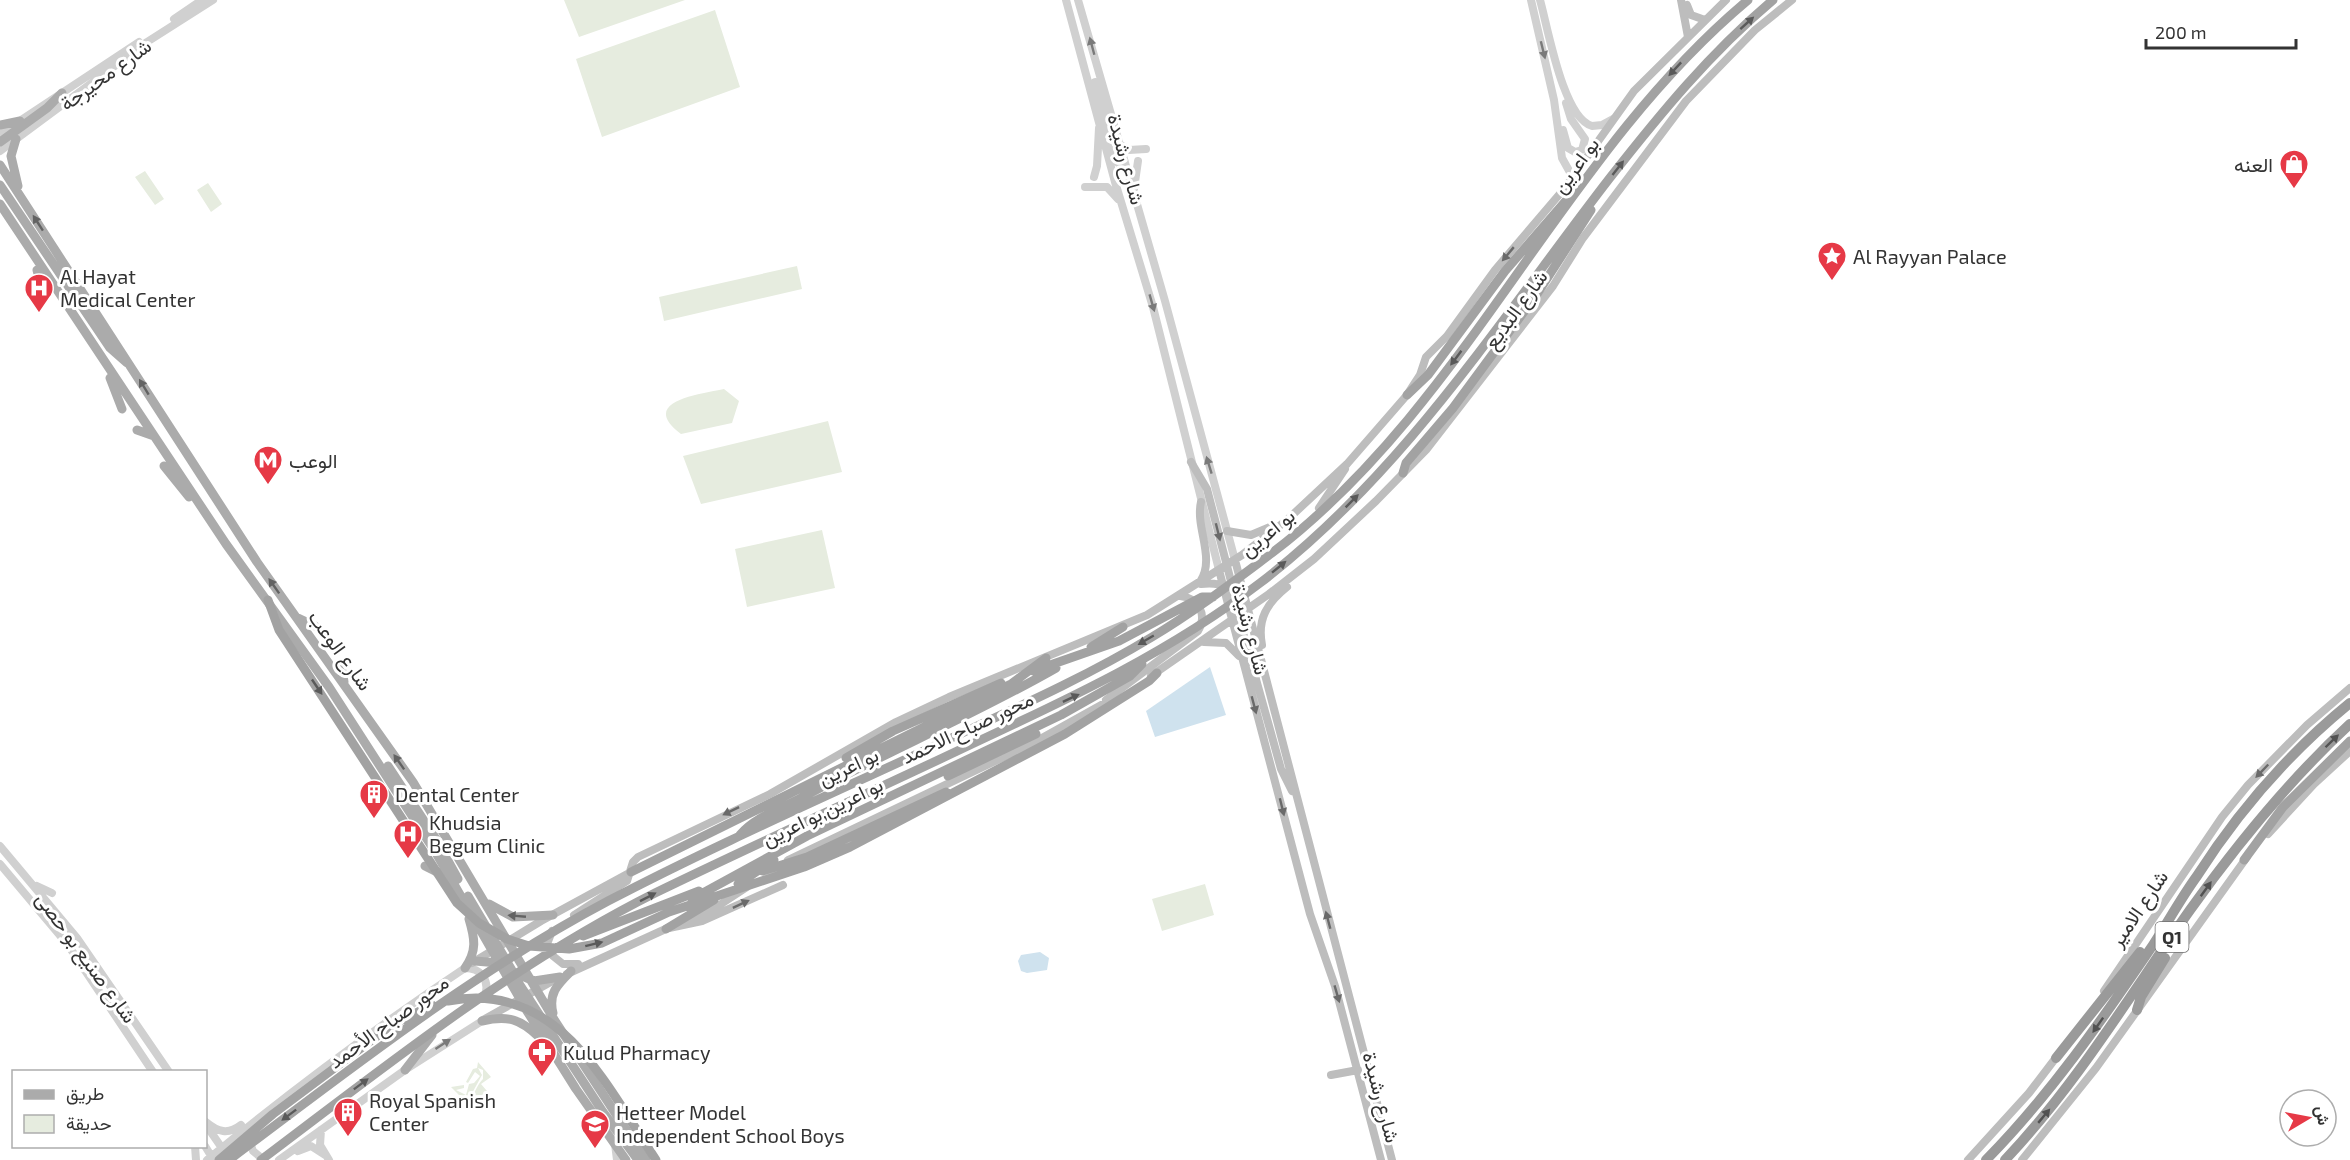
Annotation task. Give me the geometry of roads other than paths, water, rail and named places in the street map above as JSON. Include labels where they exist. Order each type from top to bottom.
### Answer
[{"type":"highway","name":"بو اعرين","points":[[641,885],[1033,699],[1131,649],[1213,597],[1299,530],[1357,476],[1398,431],[1659,86],[1704,38],[1748,0]]},
{"type":"highway","name":"بو اعرين","points":[[1108,688],[1135,672],[1145,660],[1216,615],[1310,541],[1348,506],[1411,440],[1685,83],[1773,0]]},
{"type":"highway","points":[[1407,395],[1422,381],[1505,271],[1557,208],[1580,188]]},
{"type":"highway","points":[[1403,473],[1406,463],[1453,408],[1557,266],[1590,213],[1599,193]]},
{"type":"highway","points":[[793,791],[872,743],[952,703],[1034,670],[1111,645],[1152,626],[1202,597],[1213,597]]},
{"type":"highway","points":[[268,600],[279,630],[428,864],[449,892],[468,914],[496,933],[529,946],[550,949],[595,945],[673,910],[825,858],[961,789],[1090,719],[1149,681],[1156,673]]},
{"type":"highway","points":[[737,839],[749,826],[817,789],[976,712],[1034,681],[1123,627]]},
{"type":"highway","points":[[631,872],[1011,684],[1046,658]]},
{"type":"highway","name":"محور صباح الاحمد","points":[[578,935],[653,894],[1075,696],[1145,660]]},
{"type":"highway","points":[[666,929],[782,855],[1039,732],[1082,708],[1108,688]]},
{"type":"highway","name":"بو اعرين,بو اعرين","points":[[673,910],[807,836],[1061,715],[1108,688]]},
{"type":"highway","name":"شارع الامير","points":[[1986,1160],[2027,1116],[2084,1045],[2155,942],[2197,874],[2266,785],[2350,703]]},
{"type":"highway","name":"Q1","points":[[2006,1160],[2055,1103],[2089,1058],[2190,910],[2286,786],[2350,724]]},
{"type":"highway","points":[[2244,860],[2283,807],[2350,741]]},
{"type":"highway","points":[[578,935],[590,935],[665,902],[807,857],[995,770]]},
{"type":"highway","name":"محور صباح الأحمد","points":[[230,1160],[420,1017],[518,952],[641,885]]},
{"type":"highway","points":[[2137,1010],[2141,997],[2184,927],[2190,910]]},
{"type":"highway","name":"محور صباح الأحمد","points":[[263,1160],[439,1024],[496,984],[578,935]]},
{"type":"highway","points":[[2056,1058],[2140,953],[2155,942]]},
{"type":"highway","points":[[213,1159],[392,1025],[424,1008],[456,1000],[481,999],[508,1003],[543,1016],[575,1042],[656,1160]]},
{"type":"main road","points":[[1683,0],[1691,15],[1705,20]]},
{"type":"main road","points":[[1683,0],[1688,37]]},
{"type":"main road","name":"شارع البديع","points":[[1407,395],[1426,357],[1448,336],[1495,270],[1572,176],[1614,118],[1653,70],[1726,0]]},
{"type":"main road","name":"شارع البديع","points":[[1244,612],[1314,559],[1430,446],[1553,286],[1593,224],[1686,101],[1755,30],[1792,0]]},
{"type":"main road","points":[[0,142],[47,108],[62,93]]},
{"type":"main road","points":[[0,125],[20,121]]},
{"type":"main road","points":[[16,139],[11,150],[12,167],[25,202]]},
{"type":"main road","name":"شارع الوعب","points":[[0,165],[295,617],[413,782],[531,980],[529,999],[551,1048],[626,1160]]},
{"type":"main road","points":[[0,184],[110,348],[131,366]]},
{"type":"main road","name":"شارع الوعب","points":[[0,204],[226,544],[329,687],[493,946],[498,963]]},
{"type":"main road","points":[[33,256],[42,289]]},
{"type":"main road","points":[[102,360],[122,409]]},
{"type":"main road","name":"بو اعرين","points":[[631,872],[636,859],[770,794],[896,722],[950,697],[1123,627],[1198,585],[1287,520],[1347,464],[1407,395]]},
{"type":"main road","points":[[137,430],[154,436]]},
{"type":"main road","points":[[1191,462],[1207,489],[1233,591],[1244,612],[1283,776],[1296,797]]},
{"type":"main road","points":[[1232,621],[1233,591],[1239,579],[1318,510],[1338,484],[1347,464]]},
{"type":"main road","points":[[164,466],[226,544]]},
{"type":"main road","points":[[1201,502],[1199,513],[1206,568],[1198,585],[1223,586],[1233,591],[1237,597],[1269,594]]},
{"type":"main road","points":[[1227,531],[1251,535],[1287,520]]},
{"type":"main road","points":[[1282,746],[1262,645],[1261,620],[1268,604],[1306,572],[1314,559]]},
{"type":"main road","name":"شارع رشيدة","points":[[1227,565],[1239,579],[1245,598],[1244,612],[1296,797],[1392,1160]]},
{"type":"main road","name":"شارع رشيدة","points":[[1227,565],[1223,586],[1242,660],[1310,914],[1335,986],[1381,1160]]},
{"type":"main road","points":[[1102,705],[1114,692],[1198,630],[1203,620],[1200,608],[1193,599],[1180,596]]},
{"type":"main road","points":[[482,1021],[529,999],[571,971],[721,904],[772,870],[817,845],[1033,743],[1156,673],[1244,612]]},
{"type":"main road","points":[[295,617],[315,626]]},
{"type":"main road","points":[[1201,643],[1217,640],[1226,643],[1242,660]]},
{"type":"main road","points":[[341,663],[345,687]]},
{"type":"main road","points":[[329,687],[346,706],[412,801],[493,946],[589,1091],[638,1160]]},
{"type":"main road","name":"شارع الامير","points":[[1968,1160],[2029,1093],[2056,1058],[2222,817],[2248,785],[2307,725],[2350,688]]},
{"type":"main road","points":[[2022,1160],[2074,1096],[2244,860],[2314,784],[2350,751]]},
{"type":"main road","points":[[428,864],[446,875],[434,883]]},
{"type":"main road","points":[[666,929],[702,921],[783,885],[771,882],[772,870]]},
{"type":"main road","points":[[493,946],[505,936],[553,915],[631,872]]},
{"type":"main road","points":[[405,1070],[434,1033],[485,997],[511,974],[515,954],[627,881],[631,872]]},
{"type":"main road","points":[[462,897],[475,947],[465,968]]},
{"type":"main road","points":[[485,901],[502,914],[513,917],[553,915]]},
{"type":"main road","points":[[554,929],[547,944],[557,961],[570,966],[591,962]]},
{"type":"main road","points":[[505,936],[511,974]]},
{"type":"main road","name":"محور صباح الأحمد","points":[[465,968],[493,946]]},
{"type":"main road","points":[[475,961],[498,963],[511,974],[531,980],[560,977]]},
{"type":"main road","points":[[555,1021],[551,1006],[553,993],[571,971]]},
{"type":"main road","name":"شارع الوعب","points":[[529,999],[555,1021],[646,1160]]},
{"type":"main road","points":[[482,1021],[503,1017],[516,1019],[551,1048]]},
{"type":"main road","points":[[1331,1075],[1358,1070]]},
{"type":"street","name":"شارع محيرجة","points":[[0,134],[202,0]]},
{"type":"street","name":"شارع محيرجة","points":[[0,152],[147,42],[213,0]]},
{"type":"street","name":"شارع رشيدة","points":[[1066,0],[1111,168],[1153,307],[1201,502],[1227,565]]},
{"type":"street","points":[[1531,0],[1566,146],[1572,151],[1580,150],[1585,145],[1585,139],[1570,116],[1540,0]]},
{"type":"street","name":"شارع رشيدة","points":[[1077,1],[1165,301],[1227,531],[1227,565]]},
{"type":"street","points":[[1086,68],[1094,79],[1117,162],[1125,169]]},
{"type":"street","points":[[1560,75],[1572,108],[1584,123],[1597,126],[1614,118]]},
{"type":"street","points":[[1554,100],[1562,154],[1572,176]]},
{"type":"street","points":[[1094,177],[1098,155],[1099,117]]},
{"type":"street","points":[[1118,143],[1129,150],[1146,149]]},
{"type":"street","points":[[1138,161],[1134,187],[1146,241]]},
{"type":"street","points":[[1111,168],[1118,170],[1124,180],[1149,264],[1165,301]]},
{"type":"street","points":[[1085,187],[1109,188],[1123,206]]},
{"type":"street","name":"شارع صنيع بو حصى","points":[[0,846],[35,885],[99,969],[168,1070]]},
{"type":"street","name":"شارع صنيع بو حصى","points":[[0,864],[68,945],[152,1070]]},
{"type":"street","points":[[35,885],[52,892]]},
{"type":"street","points":[[465,968],[475,969],[484,976],[487,987],[485,997]]},
{"type":"street","name":"محور صباح الأحمد","points":[[213,1159],[221,1148],[260,1115],[382,1024],[465,968]]},
{"type":"street","points":[[279,1160],[405,1070],[482,1021]]},
{"type":"street","points":[[260,1115],[249,1138],[253,1151],[263,1160]]},
{"type":"street","points":[[207,1125],[216,1130],[228,1132],[260,1115]]},
{"type":"street","points":[[207,1126],[230,1160]]},
{"type":"street","points":[[321,1130],[319,1142],[327,1157]]},
{"type":"street","name":"شارع الوعب","points":[[615,1144],[617,1160]]},
{"type":"street","points":[[288,1160],[305,1147],[314,1146],[327,1157]]},
{"type":"water","points":[[1210,667],[1226,715],[1155,737],[1146,711]]},
{"type":"water","points":[[1040,952],[1049,958],[1047,970],[1027,973],[1021,971],[1018,961],[1021,955]]},
{"type":"place","name":"العنه","points":[[2294,190]]},
{"type":"place","name":"Al Rayyan Palace","points":[[1832,282]]},
{"type":"place","name":"Al Hayat Medical Center","points":[[39,314]]},
{"type":"place","name":"الوعب","points":[[268,486]]},
{"type":"place","name":"Dental Center","points":[[374,820]]},
{"type":"place","name":"Khudsia Begum Clinic","points":[[408,860]]},
{"type":"place","name":"Kulud Pharmacy","points":[[542,1078]]},
{"type":"place","name":"Royal Spanish Center","points":[[348,1138]]},
{"type":"place","name":"Hetteer Model Independent School Boys","points":[[595,1150]]}]
